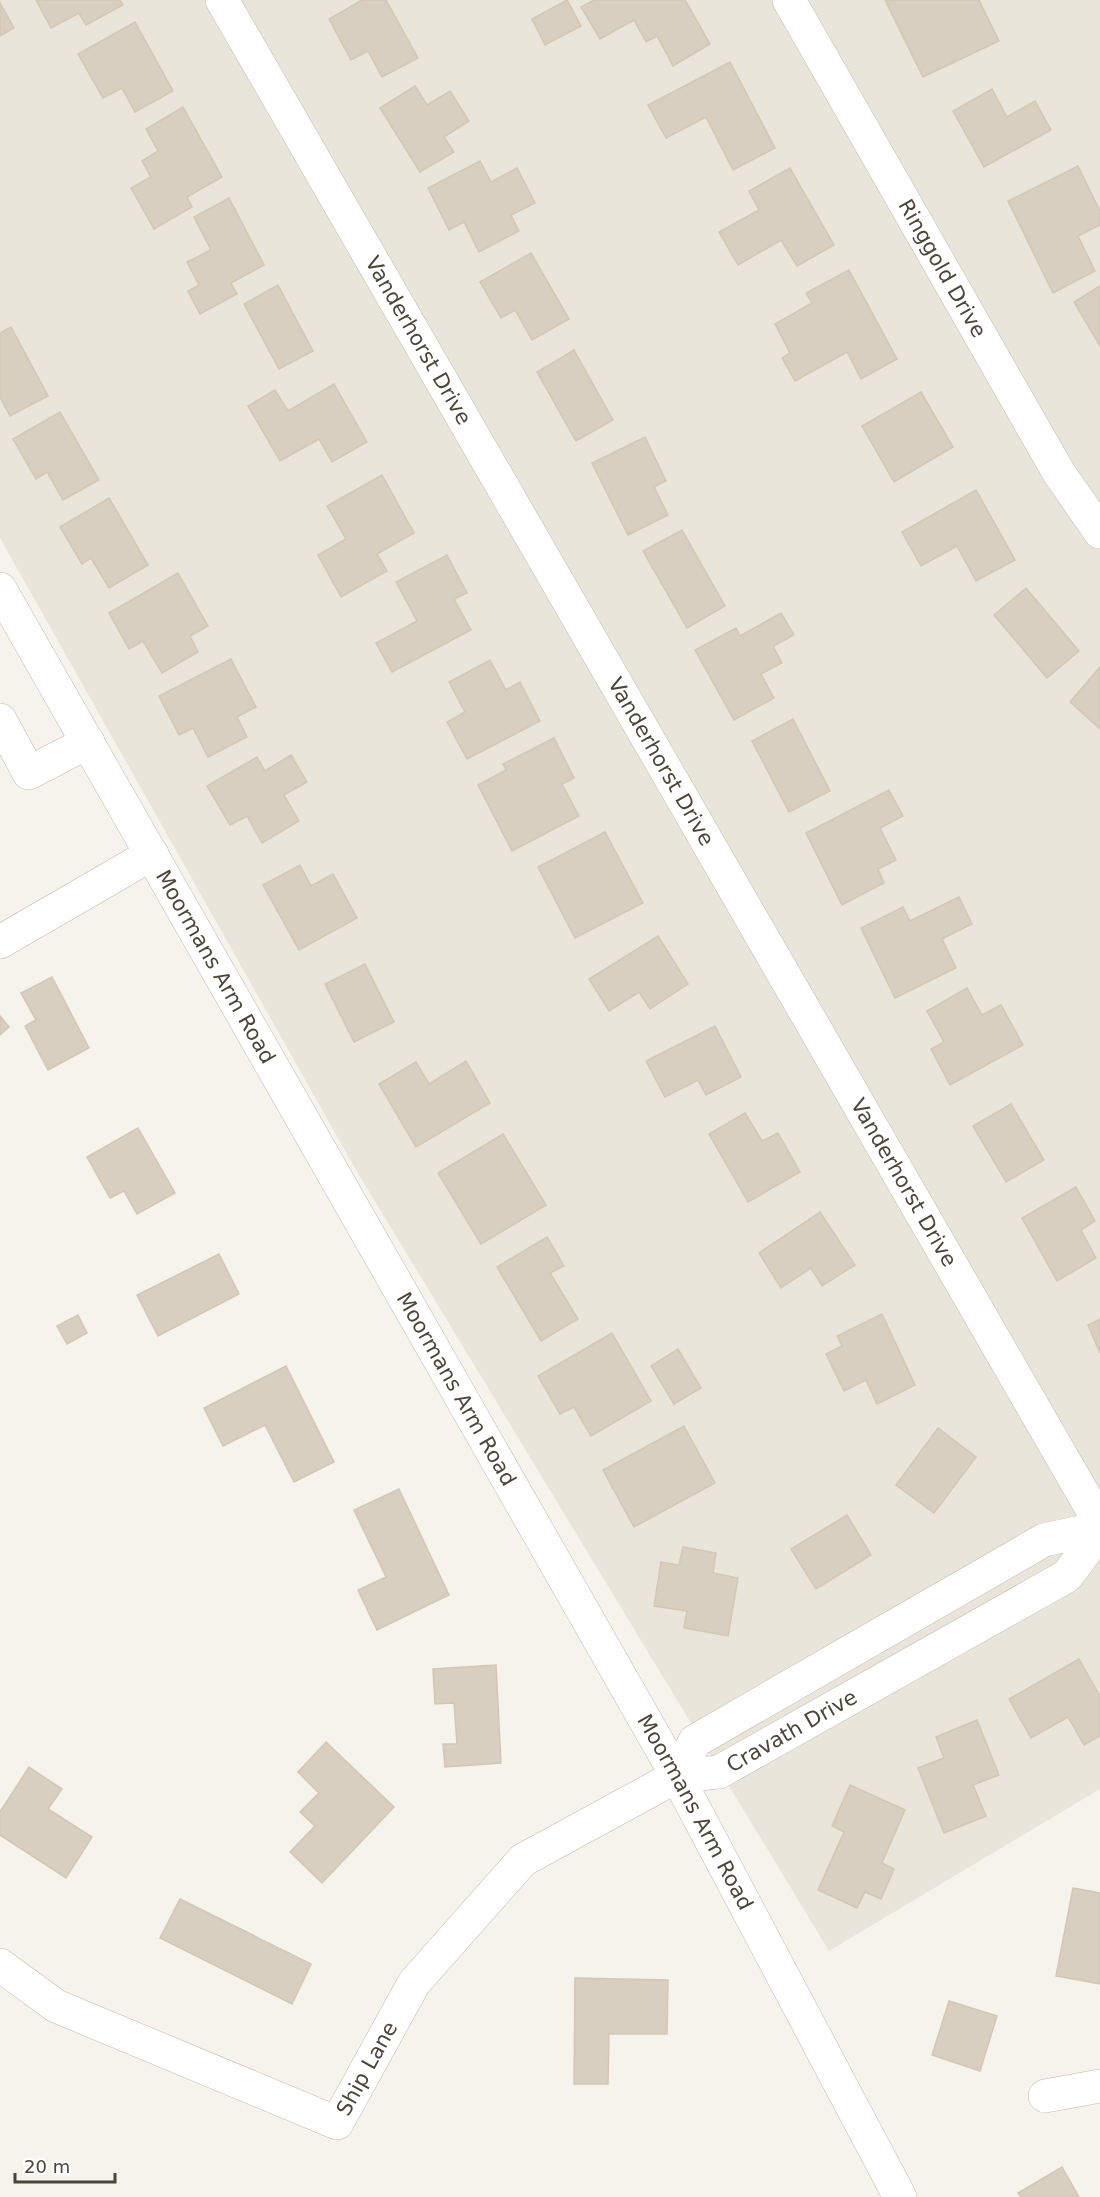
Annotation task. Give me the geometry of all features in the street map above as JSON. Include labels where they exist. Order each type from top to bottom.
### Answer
[{"type":"street","name":"Vanderhorst Drive","points":[[222,0],[1100,1523]]},
{"type":"street","name":"Ringgold Drive","points":[[789,0],[1059,473],[1100,532]]},
{"type":"street","name":"Moormans Arm Road","points":[[0,589],[678,1776],[900,2197]]},
{"type":"street","points":[[0,720],[29,773],[88,742]]},
{"type":"street","points":[[0,942],[152,854]]},
{"type":"street","name":"Cravath Drive","points":[[678,1776],[695,1741],[1044,1540],[1100,1530]]},
{"type":"street","name":"Cravath Drive","points":[[678,1776],[718,1772],[1067,1576],[1100,1530]]},
{"type":"street","name":"Ship Lane","points":[[0,1965],[56,2006],[337,2123],[414,1983],[523,1860],[678,1776]]},
{"type":"street","points":[[1045,2096],[1100,2086]]},
{"type":"shaded area","points":[[0,0],[1100,0],[1100,1789],[829,1951],[356,1170],[0,538]]},
{"type":"building","points":[[36,0],[120,0],[123,5],[86,25],[79,13],[51,28]]},
{"type":"building","points":[[362,0],[386,0],[418,58],[382,77],[368,51],[351,60],[329,19]]},
{"type":"building","points":[[567,0],[581,26],[545,45],[532,19]]},
{"type":"building","points":[[594,0],[685,0],[710,44],[673,66],[657,36],[646,42],[634,20],[600,39],[581,7]]},
{"type":"building","points":[[885,0],[979,0],[999,41],[923,77]]},
{"type":"building","points":[[0,3],[14,28],[0,36]]},
{"type":"building","points":[[135,22],[173,91],[135,112],[122,88],[103,98],[78,54]]},
{"type":"building","points":[[730,62],[775,148],[733,170],[706,117],[666,138],[648,105]]},
{"type":"building","points":[[415,86],[427,105],[450,91],[469,121],[444,137],[454,152],[420,172],[380,108]]},
{"type":"building","points":[[992,89],[1007,117],[1035,101],[1051,130],[984,167],[953,111]]},
{"type":"building","points":[[183,107],[222,177],[187,197],[192,207],[154,229],[131,188],[151,177],[142,161],[158,151],[146,129]]},
{"type":"building","points":[[480,161],[491,182],[517,168],[535,203],[511,215],[519,231],[479,252],[464,222],[449,230],[428,188]]},
{"type":"building","points":[[1078,166],[1100,211],[1100,225],[1078,236],[1095,271],[1053,293],[1008,201]]},
{"type":"building","points":[[790,168],[834,245],[797,266],[781,240],[738,265],[719,232],[759,210],[749,191]]},
{"type":"building","points":[[229,198],[264,265],[231,283],[237,294],[200,314],[188,291],[199,285],[187,262],[211,250],[194,217]]},
{"type":"building","points":[[531,253],[569,319],[532,340],[515,310],[501,318],[480,282]]},
{"type":"building","points":[[849,270],[897,359],[861,379],[847,352],[795,381],[782,358],[790,353],[775,324],[812,303],[806,293]]},
{"type":"building","points":[[278,285],[313,351],[279,369],[244,304]]},
{"type":"building","points":[[1100,286],[1100,346],[1074,302]]},
{"type":"building","points":[[11,327],[48,396],[10,416],[0,397],[0,333]]},
{"type":"building","points":[[574,350],[613,420],[576,441],[537,372]]},
{"type":"building","points":[[334,384],[367,442],[332,462],[319,439],[280,461],[248,406],[275,390],[288,411]]},
{"type":"building","points":[[921,392],[953,447],[894,482],[862,426]]},
{"type":"building","points":[[60,412],[99,480],[63,500],[47,472],[36,479],[13,439]]},
{"type":"building","points":[[645,437],[666,481],[654,487],[668,515],[628,535],[592,463]]},
{"type":"building","points":[[382,475],[414,533],[377,554],[387,571],[341,597],[318,555],[346,539],[327,506]]},
{"type":"building","points":[[976,490],[1015,560],[976,581],[957,546],[921,566],[902,532]]},
{"type":"building","points":[[109,498],[148,565],[109,588],[91,558],[82,564],[60,527]]},
{"type":"building","points":[[682,530],[725,606],[687,628],[643,551]]},
{"type":"building","points":[[447,555],[467,593],[454,599],[471,630],[392,672],[376,643],[417,621],[396,582]]},
{"type":"building","points":[[178,573],[208,626],[190,636],[198,652],[162,673],[143,641],[129,649],[109,613]]},
{"type":"building","points":[[1026,588],[1079,651],[1047,678],[994,615]]},
{"type":"building","points":[[781,613],[794,635],[773,646],[782,663],[761,674],[774,698],[734,720],[695,650],[736,628],[740,636]]},
{"type":"building","points":[[231,659],[256,707],[237,717],[247,737],[208,757],[193,728],[179,735],[159,696]]},
{"type":"building","points":[[490,660],[506,690],[520,682],[540,721],[467,759],[447,722],[465,712],[449,682]]},
{"type":"building","points":[[1100,667],[1100,729],[1070,702]]},
{"type":"building","points":[[793,719],[830,791],[789,812],[752,741]]},
{"type":"building","points":[[554,738],[574,778],[562,784],[579,816],[512,851],[478,785],[506,770],[503,764]]},
{"type":"building","points":[[291,755],[307,782],[284,795],[299,821],[262,843],[247,816],[230,825],[207,786],[257,757],[265,771]]},
{"type":"building","points":[[889,790],[903,816],[880,828],[896,860],[878,869],[884,883],[842,905],[806,833]]},
{"type":"building","points":[[605,832],[643,903],[575,938],[538,867]]},
{"type":"building","points":[[300,865],[311,886],[333,874],[357,918],[299,950],[263,885]]},
{"type":"building","points":[[959,897],[972,924],[942,939],[956,968],[895,998],[861,928],[903,907],[910,921]]},
{"type":"building","points":[[658,936],[688,984],[650,1009],[639,992],[609,1011],[589,979]]},
{"type":"building","points":[[365,964],[394,1022],[354,1042],[325,984]]},
{"type":"building","points":[[52,977],[89,1048],[48,1070],[25,1026],[36,1020],[21,993]]},
{"type":"building","points":[[967,988],[982,1015],[1001,1005],[1023,1045],[950,1085],[931,1049],[944,1042],[927,1011]]},
{"type":"building","points":[[0,1016],[9,1027],[0,1035]]},
{"type":"building","points":[[715,1026],[741,1077],[706,1095],[698,1080],[665,1097],[646,1061]]},
{"type":"building","points":[[466,1061],[490,1103],[416,1147],[379,1084],[416,1062],[429,1084]]},
{"type":"building","points":[[1011,1104],[1044,1160],[1006,1182],[973,1126]]},
{"type":"building","points":[[745,1113],[762,1141],[778,1133],[800,1172],[748,1202],[709,1134]]},
{"type":"building","points":[[138,1128],[175,1193],[137,1214],[124,1191],[110,1198],[87,1157]]},
{"type":"building","points":[[503,1134],[546,1205],[481,1244],[438,1173]]},
{"type":"building","points":[[1076,1187],[1095,1221],[1081,1230],[1096,1258],[1057,1281],[1022,1218]]},
{"type":"building","points":[[820,1212],[855,1265],[822,1286],[811,1268],[781,1288],[759,1253]]},
{"type":"building","points":[[547,1237],[564,1266],[550,1273],[578,1319],[541,1341],[497,1267]]},
{"type":"building","points":[[219,1254],[239,1294],[158,1336],[137,1295]]},
{"type":"building","points":[[882,1314],[915,1385],[877,1404],[866,1380],[844,1391],[826,1354],[842,1346],[837,1336]]},
{"type":"building","points":[[78,1315],[87,1333],[67,1344],[57,1326]]},
{"type":"building","points":[[1100,1319],[1100,1353],[1088,1325]]},
{"type":"building","points":[[612,1333],[651,1401],[591,1436],[574,1407],[560,1414],[538,1376]]},
{"type":"building","points":[[678,1349],[701,1388],[674,1404],[651,1366]]},
{"type":"building","points":[[286,1366],[334,1462],[294,1482],[265,1425],[223,1446],[204,1408]]},
{"type":"building","points":[[684,1426],[715,1483],[634,1527],[603,1470]]},
{"type":"building","points":[[938,1428],[976,1457],[934,1513],[896,1485]]},
{"type":"building","points":[[399,1489],[449,1595],[377,1630],[358,1590],[386,1577],[354,1510]]},
{"type":"building","points":[[847,1515],[871,1555],[816,1589],[791,1549]]},
{"type":"building","points":[[683,1547],[716,1553],[713,1573],[738,1578],[728,1636],[684,1628],[687,1611],[654,1606],[661,1562],[679,1565]]},
{"type":"building","points":[[1079,1659],[1100,1696],[1100,1736],[1084,1745],[1068,1717],[1031,1738],[1009,1699]]},
{"type":"building","points":[[496,1665],[501,1763],[445,1767],[443,1744],[457,1744],[454,1703],[435,1704],[433,1669]]},
{"type":"building","points":[[977,1720],[999,1775],[973,1785],[986,1816],[944,1833],[918,1768],[944,1758],[936,1737]]},
{"type":"building","points":[[326,1742],[394,1807],[322,1883],[290,1852],[315,1826],[300,1812],[319,1793],[298,1772]]},
{"type":"building","points":[[29,1767],[62,1789],[48,1809],[92,1837],[66,1878],[0,1835],[0,1812]]},
{"type":"building","points":[[850,1785],[905,1810],[882,1863],[894,1869],[881,1899],[865,1892],[857,1908],[818,1890],[844,1832],[832,1826]]},
{"type":"building","points":[[1073,1888],[1100,1893],[1100,1984],[1056,1976]]},
{"type":"building","points":[[180,1899],[311,1964],[292,2004],[160,1938]]},
{"type":"building","points":[[575,1978],[668,1980],[667,2034],[609,2034],[608,2084],[574,2084]]},
{"type":"building","points":[[949,2001],[997,2016],[980,2071],[932,2055]]},
{"type":"building","points":[[1062,2167],[1079,2197],[1021,2197],[1018,2193]]}]
